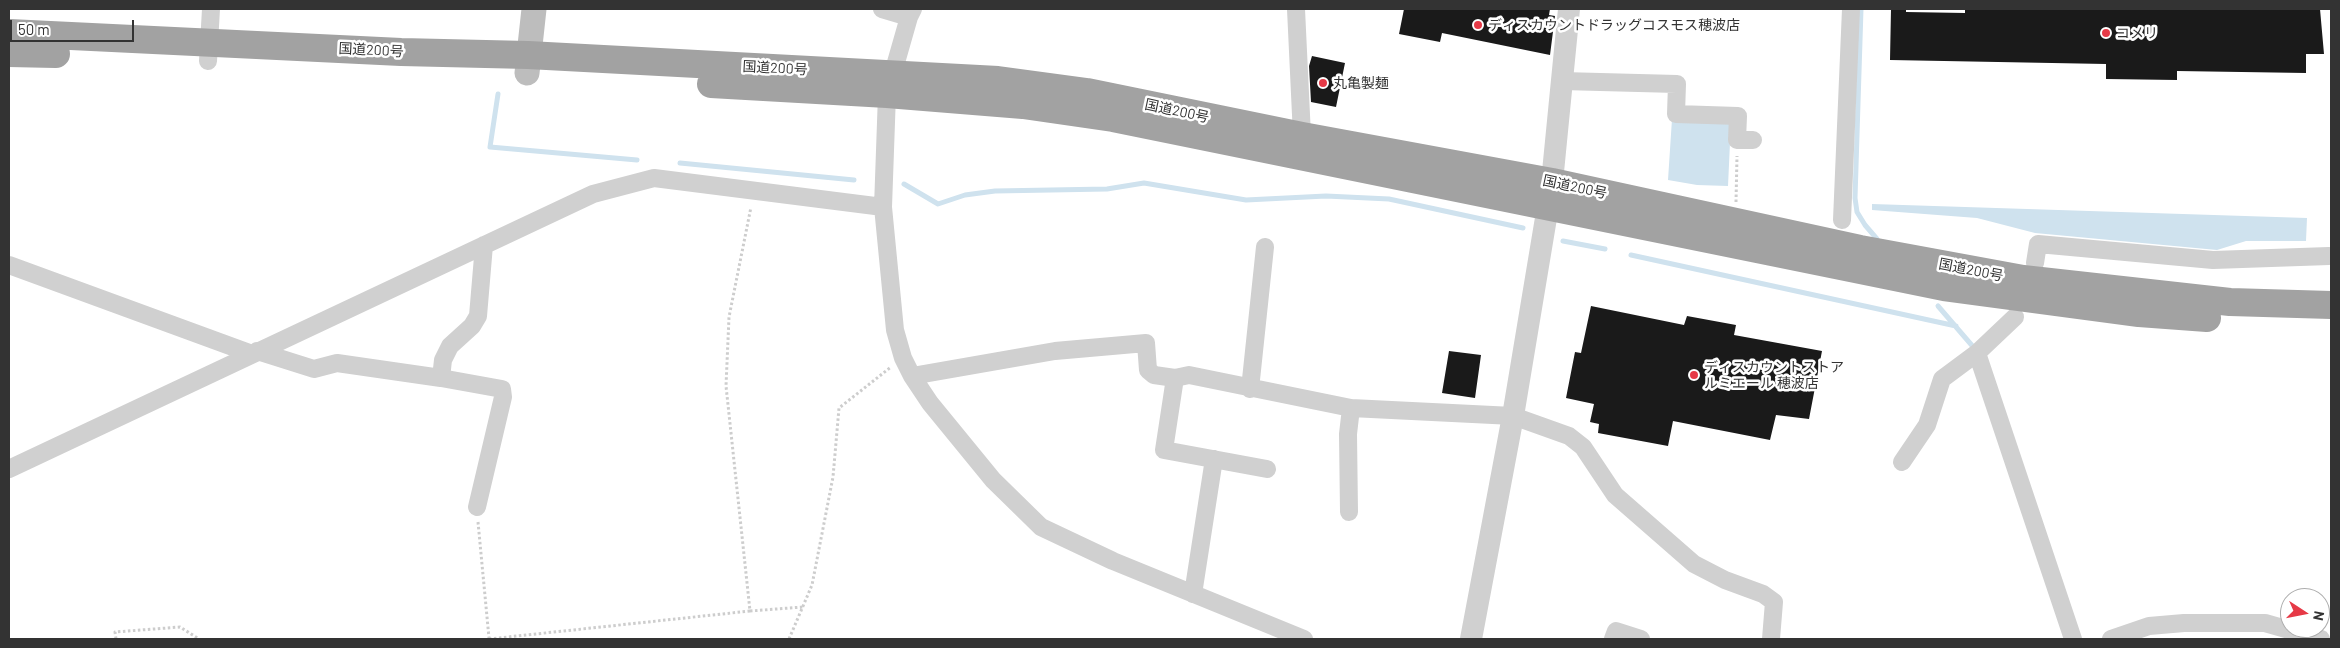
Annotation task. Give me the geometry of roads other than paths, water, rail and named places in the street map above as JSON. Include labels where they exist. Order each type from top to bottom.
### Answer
[{"type":"highway","name":"国道200号","points":[[9,33],[208,52]]},
{"type":"highway","name":"国道200号","points":[[9,52],[208,52],[528,64],[889,84],[1300,146],[1550,194],[2023,279],[2230,302],[2331,305]]},
{"type":"highway","name":"国道200号","points":[[1550,194],[1826,264],[1944,287],[2139,313],[2229,320],[2331,324]]},
{"type":"main road","points":[[528,64],[534,9]]},
{"type":"street","points":[[208,52],[211,9]]},
{"type":"street","points":[[882,9],[911,13],[889,84],[883,207],[896,330],[903,358],[912,376],[930,403],[993,480],[1041,527],[1193,594],[1304,639]]},
{"type":"street","points":[[1296,9],[1300,146]]},
{"type":"street","points":[[1471,639],[1513,416],[1550,194],[1568,9]]},
{"type":"street","points":[[1842,220],[1851,9]]},
{"type":"street","points":[[1562,81],[1677,84],[1676,114],[1738,116],[1745,140]]},
{"type":"street","points":[[9,469],[593,194],[654,178],[883,207]]},
{"type":"street","points":[[2035,263],[2038,244],[2212,260],[2330,256]]},
{"type":"street","points":[[441,378],[443,360],[450,346],[472,326],[478,316],[484,245]]},
{"type":"street","points":[[1250,389],[1264,247]]},
{"type":"street","points":[[9,265],[255,353],[314,369],[337,363],[502,389],[503,396],[477,507]]},
{"type":"street","points":[[1902,462],[1926,425],[1942,379],[1977,353],[2015,318]]},
{"type":"street","points":[[912,376],[1055,351],[1146,343],[1148,370],[1154,375],[1175,378],[1189,375],[1250,389],[1352,408],[1513,416],[1569,436],[1582,447],[1614,495],[1694,564],[1725,580],[1764,594],[1774,602],[1771,639]]},
{"type":"street","points":[[1977,353],[2073,639]]},
{"type":"street","points":[[1175,378],[1164,450],[1267,470]]},
{"type":"street","points":[[1349,512],[1348,434],[1352,408]]},
{"type":"street","points":[[1193,594],[1214,459]]},
{"type":"street","points":[[2111,639],[2149,626],[2184,623],[2265,623],[2280,629]]},
{"type":"street","points":[[1613,639],[1616,631],[1641,639]]},
{"type":"water","points":[[1672,119],[1731,121],[1728,186],[1697,185],[1668,180]]},
{"type":"water","points":[[1872,204],[2307,218],[2306,241],[2246,241],[2217,250],[2035,233],[1977,218],[1872,210]]},
{"type":"waterway","points":[[1861,9],[1855,198],[1857,212],[1877,239]]},
{"type":"waterway","points":[[498,94],[490,147],[637,160]]},
{"type":"waterway","points":[[680,163],[854,180]]},
{"type":"waterway","points":[[904,184],[938,204],[965,195],[995,191],[1107,189],[1144,183],[1246,200],[1326,196],[1389,199],[1523,228]]},
{"type":"waterway","points":[[1563,241],[1605,249]]},
{"type":"waterway","points":[[1631,255],[1956,326]]},
{"type":"waterway","points":[[1938,306],[1975,349]]},
{"type":"place","name":"ディスカウントドラッグコスモス穂波店","points":[[1478,25]]},
{"type":"place","name":"コメリ","points":[[2106,33]]},
{"type":"place","name":"丸亀製麺","points":[[1323,83]]},
{"type":"place","name":"ディスカウントストア ルミエール 穂波店","points":[[1694,375]]}]
